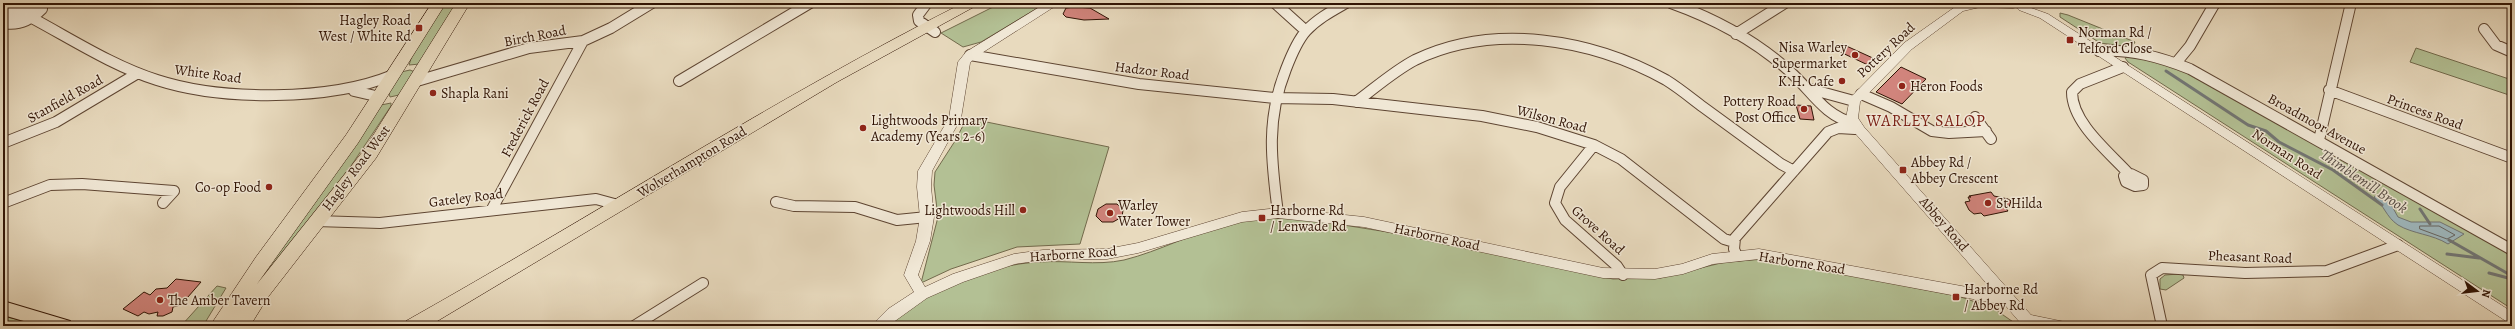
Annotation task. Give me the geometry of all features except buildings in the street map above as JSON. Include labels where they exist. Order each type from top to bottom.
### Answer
[{"type":"highway","name":"Hagley Road West","points":[[220,326],[244,286],[339,158],[380,98],[439,3]]},
{"type":"highway","name":"Hagley Road West","points":[[240,326],[261,292],[370,154],[416,82],[463,3]]},
{"type":"highway","name":"Wolverhampton Road","points":[[413,326],[807,104],[974,3]]},
{"type":"highway","name":"Wolverhampton Road","points":[[931,29],[990,3]]},
{"type":"highway","points":[[380,98],[390,100],[416,82],[412,66],[394,74]]},
{"type":"highway","name":"Wolverhampton Road","points":[[433,326],[622,209]]},
{"type":"main road","points":[[3,308],[41,323],[64,326]]},
{"type":"street","points":[[4,10],[25,3]]},
{"type":"street","points":[[3,19],[41,3],[42,9],[32,18],[10,25],[3,23]]},
{"type":"street","name":"Birch Road","points":[[416,82],[530,48],[583,41],[611,28],[652,3]]},
{"type":"street","points":[[679,81],[810,3]]},
{"type":"street","points":[[927,3],[918,15],[919,20],[931,29]]},
{"type":"street","points":[[922,294],[911,275],[923,241],[927,217],[924,188],[925,170],[950,130],[955,118],[964,62],[970,55],[1054,3]]},
{"type":"street","points":[[1275,3],[1306,31]]},
{"type":"street","points":[[1278,212],[1270,156],[1274,98],[1291,57],[1306,31],[1324,16],[1346,3]]},
{"type":"street","points":[[1671,3],[1709,17],[1762,51],[1805,86],[1829,113],[1857,126]]},
{"type":"street","points":[[1736,34],[1785,3]]},
{"type":"street","points":[[2176,63],[2190,46],[2215,3]]},
{"type":"street","points":[[2319,140],[2329,90],[2351,3]]},
{"type":"street","name":"Pottery Road","points":[[1857,98],[1908,46],[1959,10],[1983,4],[2022,5]]},
{"type":"street","name":"Norman Road","points":[[2022,5],[2044,16],[2099,51],[2512,319]]},
{"type":"street","name":"White Road","points":[[32,18],[138,73],[179,87],[221,93],[267,95],[346,90],[374,84],[394,74]]},
{"type":"street","points":[[2484,29],[2496,45],[2512,52]]},
{"type":"street","points":[[1356,102],[1414,61],[1451,46],[1500,39],[1548,40],[1595,50],[1647,70],[1673,85],[1781,164],[1794,171]]},
{"type":"street","name":"Frederick Road","points":[[492,208],[583,41]]},
{"type":"street","name":"Broadmoor Avenue","points":[[2099,51],[2117,49],[2143,52],[2176,63],[2319,140],[2512,250]]},
{"type":"street","name":"Hadzor Road","points":[[970,55],[1139,84],[1274,98],[1333,99]]},
{"type":"street","points":[[2123,67],[2080,84],[2072,92],[2072,104],[2079,119],[2128,174]]},
{"type":"street","name":"Stanfield Road","points":[[3,143],[35,132],[66,117],[138,73]]},
{"type":"street","points":[[1805,86],[1834,98],[1857,98],[1891,107],[1932,131],[1989,135],[1975,117]]},
{"type":"street","name":"White Road","points":[[346,90],[365,92],[380,98]]},
{"type":"street","name":"Princess Road","points":[[2329,90],[2512,158]]},
{"type":"street","points":[[1828,132],[1829,113],[1827,101],[1834,98]]},
{"type":"street","points":[[1857,98],[1852,112],[1857,126]]},
{"type":"street","name":"Wilson Road","points":[[1333,99],[1513,122],[1561,133],[1594,145],[1621,159],[1724,239],[1734,242]]},
{"type":"street","points":[[1738,256],[1734,250],[1735,238],[1828,132],[1838,128],[1857,126]]},
{"type":"street","name":"Abbey Road","points":[[1857,126],[2030,323]]},
{"type":"street","name":"Grove Road","points":[[1594,145],[1560,187],[1555,203],[1557,210],[1565,220],[1617,266],[1623,275]]},
{"type":"street","points":[[3,203],[50,185],[70,184],[174,191],[163,203]]},
{"type":"street","name":"Gateley Road","points":[[316,221],[380,223],[492,208],[596,199],[612,202],[622,209]]},
{"type":"street","points":[[776,202],[797,202],[855,207],[897,220],[927,217]]},
{"type":"street","name":"Harborne Road","points":[[878,326],[893,313],[922,294],[958,278],[1014,258],[1043,255],[1107,254],[1138,248],[1242,217],[1278,212],[1364,222],[1603,273],[1623,275],[1655,274],[1683,270],[1712,259],[1759,254],[1782,257],[2010,301]]},
{"type":"street","name":"Pheasant Road","points":[[2162,326],[2151,275],[2162,268],[2245,273],[2327,271],[2398,245]]},
{"type":"street","points":[[634,326],[703,283]]},
{"type":"street","points":[[2030,323],[2060,326]]},
{"type":"green space","points":[[444,3],[458,3],[420,64],[409,65],[412,56]]},
{"type":"green space","points":[[1001,3],[1046,3],[981,42],[963,47],[941,33]]},
{"type":"green space","points":[[2060,13],[2135,42],[2132,47],[2100,43],[2060,17]]},
{"type":"green space","points":[[2416,48],[2512,80],[2512,96],[2410,62]]},
{"type":"green space","name":"Thimblemill Brook","points":[[2129,56],[2178,67],[2512,252],[2512,309],[2128,62],[2125,58]]},
{"type":"green space","points":[[410,70],[415,72],[399,95],[390,97],[389,93],[401,72]]},
{"type":"green space","points":[[391,103],[391,106],[351,166],[244,300],[381,105]]},
{"type":"green space","points":[[967,118],[1109,147],[1080,244],[1017,247],[951,269],[921,283],[938,217],[934,185],[935,172],[955,141]]},
{"type":"green space","points":[[1276,217],[1331,223],[1400,234],[1613,279],[1660,278],[1725,262],[1765,259],[1958,296],[1993,308],[2019,326],[888,326],[903,313],[939,291],[979,274],[1000,268],[1040,262],[1114,262],[1150,252],[1202,232],[1228,224]]},
{"type":"green space","points":[[2165,275],[2183,275],[2184,278],[2166,290],[2160,289],[2160,279]]},
{"type":"green space","points":[[217,286],[226,288],[203,326],[181,326]]},
{"type":"green space","points":[[3,316],[24,321],[19,326],[3,326]]},
{"type":"water","points":[[2380,193],[2388,199],[2398,217],[2411,222],[2440,222],[2464,234],[2448,244],[2436,238],[2404,228],[2394,222],[2374,197]]},
{"type":"waterway","name":"Thimblemill Brook","points":[[2166,71],[2248,125],[2266,131],[2279,142],[2333,170],[2382,205]]},
{"type":"waterway","points":[[2420,209],[2430,224]]},
{"type":"waterway","name":"Thimblemill Brook","points":[[2449,240],[2512,276]]},
{"type":"waterway","points":[[2447,254],[2479,258]]},
{"type":"waterway","points":[[2510,261],[2512,265]]},
{"type":"waterway","points":[[2489,273],[2512,279]]},
{"type":"place","name":"Hagley Road West / White Rd","points":[[419,28]]},
{"type":"place","name":"Norman Rd / Telford Close","points":[[2070,40]]},
{"type":"place","name":"Nisa Warley Supermarket","points":[[1855,55]]},
{"type":"place","name":"K.H. Cafe","points":[[1842,81]]},
{"type":"place","name":"Heron Foods","points":[[1902,86]]},
{"type":"place","name":"Shapla Rani","points":[[433,93]]},
{"type":"place","name":"Pottery Road Post Office","points":[[1804,109]]},
{"type":"place","name":"Lightwoods Primary Academy (Years 2-6)","points":[[863,128]]},
{"type":"place","name":"Abbey Rd / Abbey Crescent","points":[[1903,170]]},
{"type":"place","name":"Co-op Food","points":[[269,187]]},
{"type":"place","name":"St Hilda","points":[[1988,203]]},
{"type":"place","name":"Lightwoods Hill","points":[[1023,210]]},
{"type":"place","name":"Warley Water Tower","points":[[1110,213]]},
{"type":"place","name":"Harborne Rd / Lenwade Rd","points":[[1262,218]]},
{"type":"place","name":"Harborne Rd / Abbey Rd","points":[[1956,297]]},
{"type":"place","name":"The Amber Tavern","points":[[160,300]]},
{"type":"district","name":"WARLEY SALOP","points":[[1926,121]]}]
